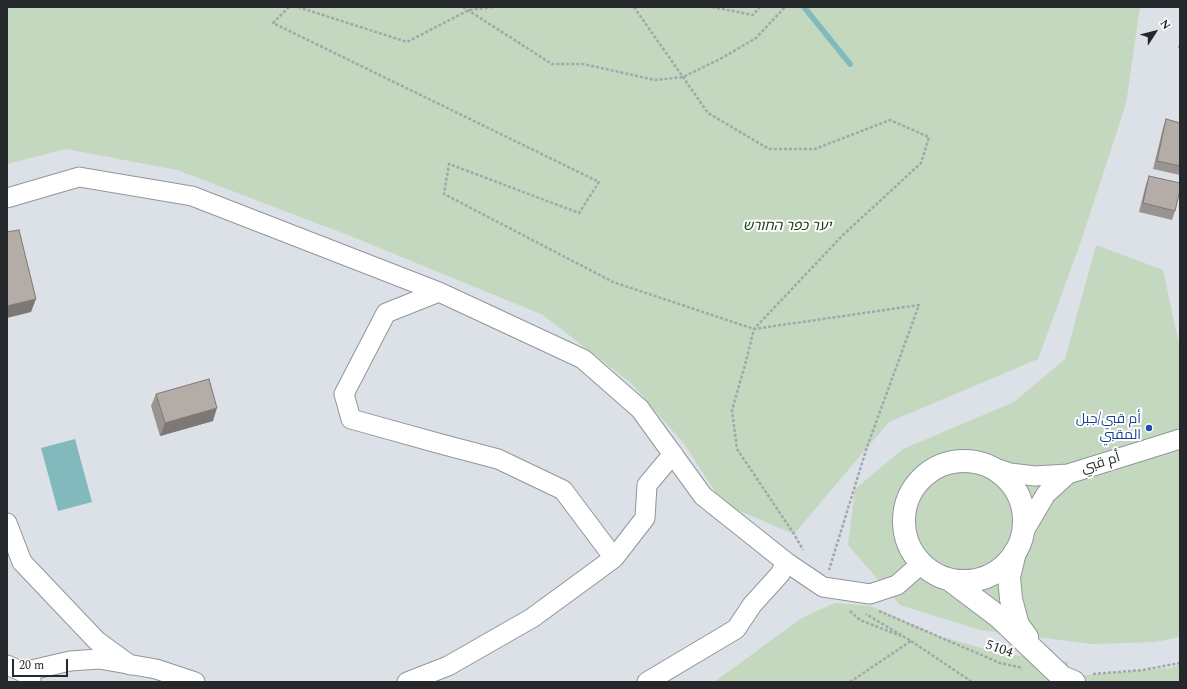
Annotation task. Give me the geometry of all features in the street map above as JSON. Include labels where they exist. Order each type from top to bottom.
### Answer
[{"type":"street","points":[[7,198],[79,177],[192,196],[439,292],[583,359],[640,409],[703,496],[786,562],[823,587],[870,594],[896,585],[922,562]]},
{"type":"street","points":[[439,292],[386,313],[344,394],[351,419],[498,459],[563,490],[614,558]]},
{"type":"street","name":"أم قبي","points":[[986,465],[1010,474],[1035,476],[1068,474],[1180,439]]},
{"type":"street","points":[[407,682],[448,666],[532,618],[614,558],[645,518],[647,485],[672,454]]},
{"type":"street","points":[[954,462],[975,462],[986,465],[1004,476],[1017,492],[1024,512],[1019,543],[1008,563],[991,575],[971,581],[950,580],[931,571],[916,556],[907,538],[904,517],[909,497],[918,482],[934,469],[954,462]]},
{"type":"street","name":"أم قبي","points":[[1030,660],[1011,599],[1009,577],[1019,543],[1046,494],[1068,474]]},
{"type":"street","points":[[7,523],[22,562],[97,641],[130,665]]},
{"type":"street","points":[[647,682],[736,629],[752,605],[780,574],[786,562]]},
{"type":"street","name":"أم قبي","points":[[950,580],[999,617],[1030,660],[1068,679]]},
{"type":"street","points":[[21,673],[70,662],[99,659],[156,669],[195,682]]},
{"type":"path","points":[[289,7],[273,23],[598,182],[579,213],[449,164],[444,194],[614,282],[754,329],[919,305],[867,447],[823,587]]},
{"type":"path","points":[[298,7],[407,42],[468,10],[493,7]]},
{"type":"path","points":[[463,7],[552,64],[583,64],[655,80],[682,76],[720,59],[756,38],[785,7]]},
{"type":"path","points":[[634,7],[708,113],[769,150],[814,149],[890,120],[929,137],[920,163],[843,235],[754,329],[732,410],[737,449],[794,534],[805,554]]},
{"type":"path","points":[[712,7],[753,15],[760,7]]},
{"type":"path","name":"5104","points":[[873,609],[1000,663],[1030,660]]},
{"type":"path","points":[[849,610],[860,620],[911,641]]},
{"type":"path","points":[[864,612],[911,641],[972,682]]},
{"type":"path","points":[[850,682],[911,641]]},
{"type":"path","points":[[1068,679],[1143,670],[1180,663]]},
{"type":"green space","name":"יער כפר החורש","points":[[7,7],[1140,7],[1126,104],[1079,247],[1038,359],[889,422],[794,534],[723,504],[685,445],[631,383],[543,315],[353,237],[177,170],[66,149],[7,164]]},
{"type":"green space","points":[[1096,245],[1163,270],[1180,349],[1180,637],[1155,642],[1092,644],[980,630],[900,605],[848,545],[855,489],[903,449],[1014,402],[1065,359]]},
{"type":"green space","points":[[835,603],[871,606],[939,636],[999,653],[1069,662],[1063,677],[1171,668],[1180,664],[1180,682],[714,682],[802,618]]},
{"type":"water","points":[[75,439],[92,502],[58,511],[41,448]]},
{"type":"building","points":[[1166,119],[1180,123],[1180,166],[1157,161]]},
{"type":"building","points":[[1149,176],[1180,183],[1180,190],[1175,211],[1143,203]]},
{"type":"building","points":[[19,230],[36,299],[7,306],[7,232]]},
{"type":"building","points":[[209,379],[217,408],[165,423],[156,394]]},
{"type":"waterway","points":[[804,7],[850,64]]},
{"type":"place","name":"أم قبي/جبل المقبي","points":[[1149,428]]}]
